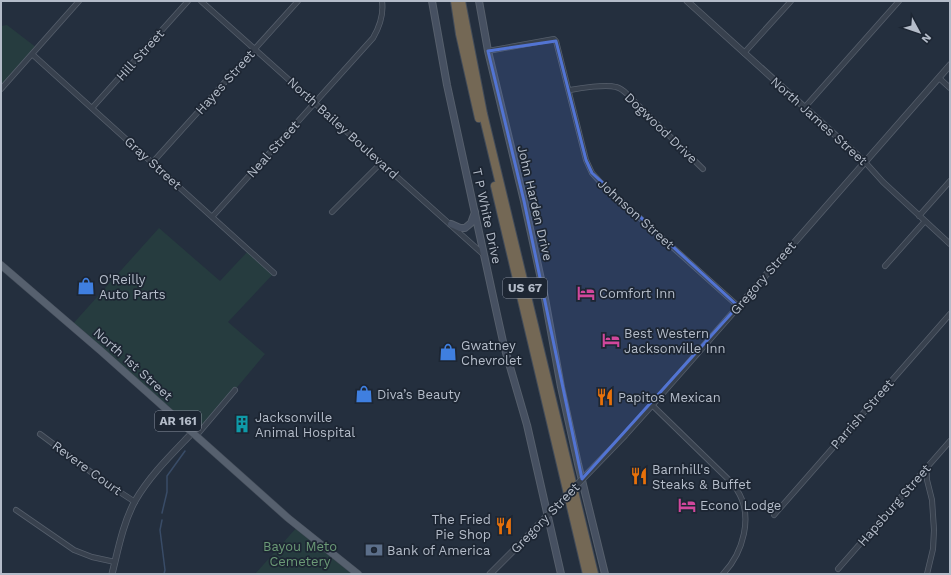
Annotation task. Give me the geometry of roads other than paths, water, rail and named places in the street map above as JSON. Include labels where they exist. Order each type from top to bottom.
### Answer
[{"type":"highway","name":"US 67","points":[[455,1],[470,82],[587,574]]},
{"type":"highway","name":"US 67","points":[[461,1],[483,114],[594,574]]},
{"type":"main road","name":"T P White Drive","points":[[432,1],[447,85],[504,346],[527,425],[561,574]]},
{"type":"main road","name":"John Harden Drive","points":[[479,1],[488,51],[524,202],[578,464],[605,574]]},
{"type":"main road","points":[[451,224],[460,228],[465,228],[471,223],[475,212]]},
{"type":"main road","name":"North 1st Street","points":[[1,265],[101,351],[288,518],[358,574]]},
{"type":"street","points":[[1,89],[79,1]]},
{"type":"street","name":"Hill Street","points":[[92,108],[188,1]]},
{"type":"street","name":"North Bailey Boulevard","points":[[201,1],[314,104],[451,224],[484,256]]},
{"type":"street","name":"Hayes Street","points":[[152,163],[298,1]]},
{"type":"street","name":"Neal Street","points":[[212,217],[373,38],[382,18],[382,1]]},
{"type":"street","name":"North James Street","points":[[687,1],[865,162],[882,182],[950,244]]},
{"type":"street","points":[[744,53],[791,1]]},
{"type":"street","points":[[805,107],[899,1]]},
{"type":"street","name":"Johnson Street","points":[[488,51],[554,39],[556,41],[570,90],[586,160],[597,179],[738,306]]},
{"type":"street","name":"Gray Street","points":[[32,54],[274,273]]},
{"type":"street","name":"Gregory Street","points":[[490,574],[625,435],[950,66]]},
{"type":"street","points":[[939,78],[950,88]]},
{"type":"street","name":"Dogwood Drive","points":[[570,90],[612,86],[621,89],[703,169]]},
{"type":"street","points":[[332,212],[381,163]]},
{"type":"street","points":[[919,216],[950,181]]},
{"type":"street","points":[[885,266],[925,221]]},
{"type":"street","name":"Parrish Street","points":[[774,515],[950,314]]},
{"type":"street","points":[[112,574],[125,525],[135,502],[154,474],[235,390]]},
{"type":"street","points":[[652,405],[738,490],[746,518],[741,545],[731,566],[723,574]]},
{"type":"street","name":"Revere Court","points":[[40,434],[103,481],[135,502]]},
{"type":"street","name":"Hapsburg Street","points":[[838,569],[950,441]]},
{"type":"street","points":[[926,468],[927,480],[932,500],[934,530],[933,549],[927,574]]},
{"type":"street","points":[[16,510],[74,550],[92,557],[115,562]]},
{"type":"waterway","points":[[162,513],[167,492],[167,476],[185,451]]},
{"type":"waterway","points":[[162,520],[160,530],[165,570],[164,574]]},
{"type":"place","name":"O'Reilly Auto Parts","points":[[86,286]]},
{"type":"place","name":"Comfort Inn","points":[[586,293]]},
{"type":"place","name":"Best Western Jacksonville Inn","points":[[611,340]]},
{"type":"place","name":"Gwatney Chevrolet","points":[[448,352]]},
{"type":"place","name":"Diva’s Beauty","points":[[364,394]]},
{"type":"place","name":"Papitos Mexican","points":[[605,397]]},
{"type":"place","name":"Jacksonville Animal Hospital","points":[[242,424]]},
{"type":"place","name":"Barnhill's Steaks & Buffet","points":[[639,476]]},
{"type":"place","name":"Econo Lodge","points":[[687,505]]},
{"type":"place","name":"The Fried Pie Shop","points":[[504,526]]},
{"type":"place","name":"Bank of America","points":[[374,550]]},
{"type":"park label","name":"Bayou Meto Cemetery","points":[[300,554]]}]
